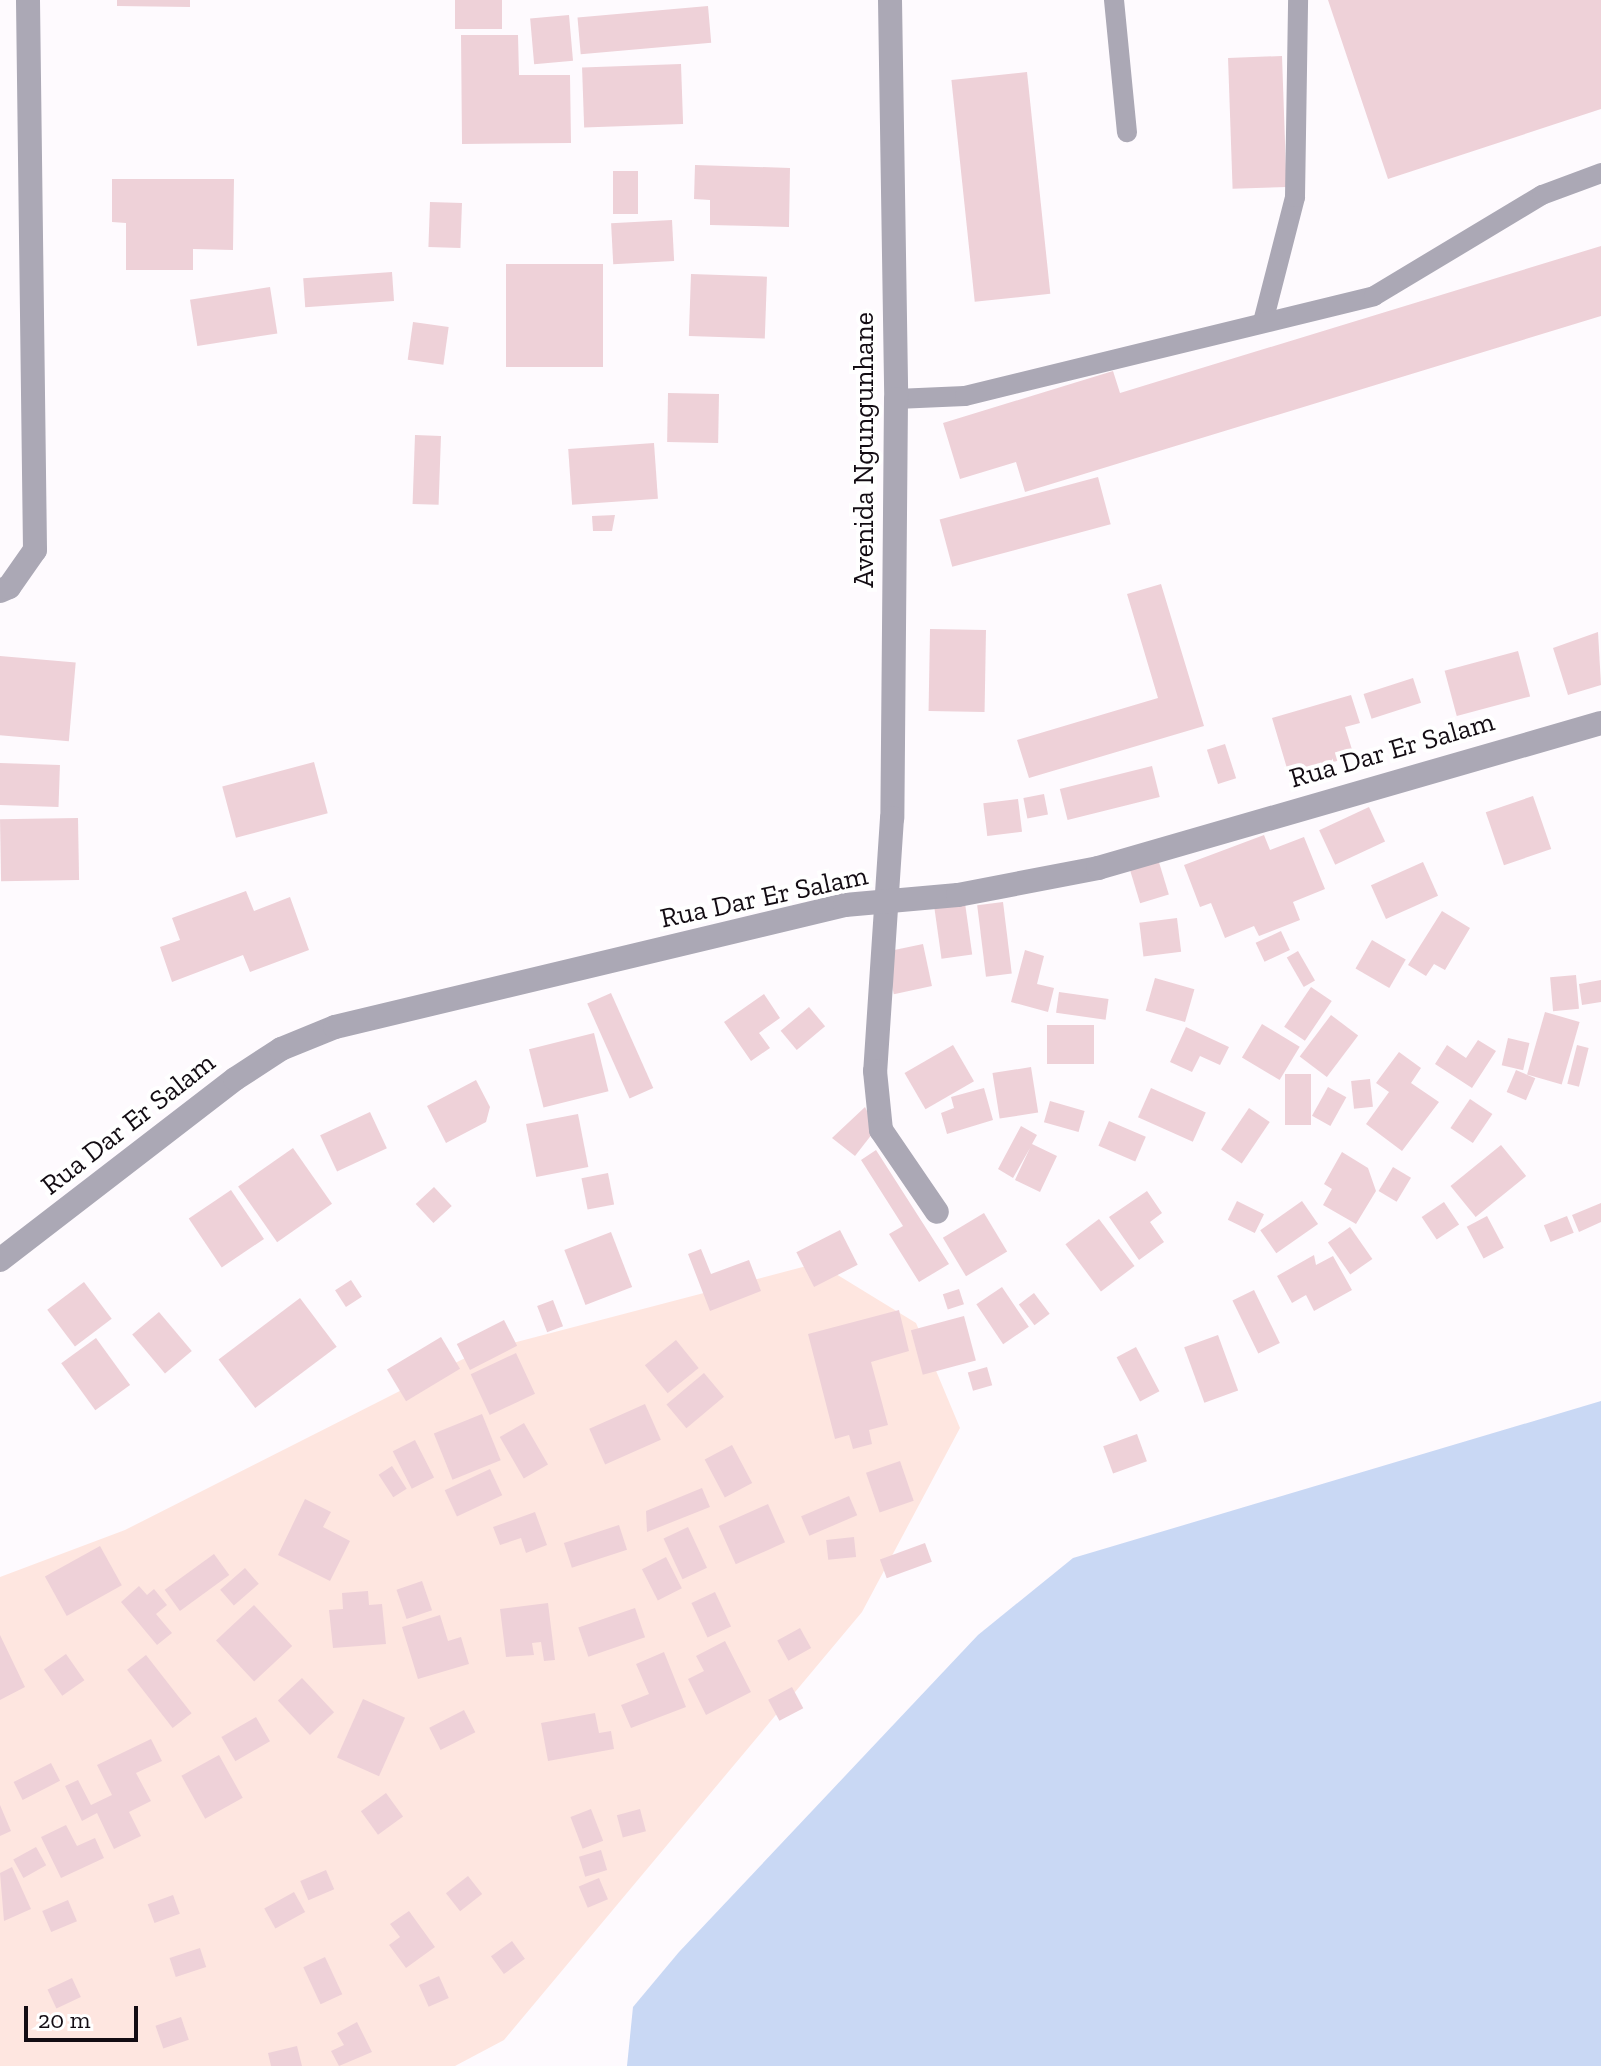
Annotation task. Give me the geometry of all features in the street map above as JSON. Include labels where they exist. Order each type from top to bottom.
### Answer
[{"type":"street","points":[[0,591],[9,587],[35,550],[28,0]]},
{"type":"street","name":"Avenida Ngungunhane","points":[[890,0],[896,399],[892,818],[884,900],[875,1071],[881,1130],[937,1212]]},
{"type":"street","name":"Rua Dar Er Salam","points":[[0,1260],[235,1079],[281,1049],[335,1027],[884,900],[958,895],[1098,868],[1601,723]]},
{"type":"lane","points":[[1114,0],[1127,132]]},
{"type":"lane","points":[[1263,322],[1295,197],[1298,0]]},
{"type":"lane","points":[[896,399],[965,396],[1374,296],[1542,195],[1601,173]]},
{"type":"shaded area","points":[[818,1263],[916,1323],[960,1428],[862,1612],[504,2040],[455,2066],[0,2066],[0,1577],[125,1530],[475,1353]]},
{"type":"water","points":[[1601,1401],[1601,2066],[627,2066],[633,2007],[679,1952],[978,1635],[1073,1558]]},
{"type":"building","points":[[117,0],[190,0],[190,7],[117,6]]},
{"type":"building","points":[[455,0],[502,0],[502,29],[455,29]]},
{"type":"building","points":[[1328,0],[1601,0],[1601,109],[1388,179]]},
{"type":"building","points":[[708,6],[711,43],[581,54],[577,17]]},
{"type":"building","points":[[569,15],[573,61],[534,64],[530,18]]},
{"type":"building","points":[[461,35],[518,35],[519,75],[570,75],[571,143],[462,144]]},
{"type":"building","points":[[1282,56],[1287,187],[1233,189],[1228,58]]},
{"type":"building","points":[[681,64],[683,124],[584,127],[582,67]]},
{"type":"building","points":[[1027,72],[1050,294],[975,302],[951,80]]},
{"type":"building","points":[[695,165],[790,168],[789,227],[710,225],[710,200],[694,199]]},
{"type":"building","points":[[613,171],[638,171],[638,214],[613,214]]},
{"type":"building","points":[[112,179],[234,179],[233,250],[193,249],[193,270],[126,270],[126,223],[112,222]]},
{"type":"building","points":[[430,202],[462,203],[460,248],[428,247]]},
{"type":"building","points":[[672,220],[674,261],[613,264],[611,223]]},
{"type":"building","points":[[1601,246],[1601,316],[1025,492],[1016,462],[960,479],[943,423],[1113,371],[1120,393]]},
{"type":"building","points":[[506,264],[603,264],[603,367],[506,367]]},
{"type":"building","points":[[392,272],[394,301],[305,307],[303,278]]},
{"type":"building","points":[[691,274],[767,277],[765,339],[689,336]]},
{"type":"building","points":[[270,287],[277,333],[197,346],[190,300]]},
{"type":"building","points":[[413,322],[449,327],[443,365],[408,360]]},
{"type":"building","points":[[668,393],[719,394],[718,443],[667,442]]},
{"type":"building","points":[[415,435],[441,436],[439,505],[413,504]]},
{"type":"building","points":[[654,443],[658,499],[572,505],[568,449]]},
{"type":"building","points":[[1098,477],[1111,524],[952,567],[940,519]]},
{"type":"building","points":[[615,515],[612,531],[593,531],[592,516]]},
{"type":"building","points":[[1161,584],[1204,726],[1029,778],[1017,740],[1158,698],[1127,594]]},
{"type":"building","points":[[930,629],[986,630],[985,712],[929,711]]},
{"type":"building","points":[[1598,632],[1601,685],[1568,695],[1553,648]]},
{"type":"building","points":[[1518,651],[1530,696],[1457,716],[1445,671]]},
{"type":"building","points":[[0,656],[76,663],[69,741],[0,735]]},
{"type":"building","points":[[1413,678],[1421,703],[1372,719],[1364,694]]},
{"type":"building","points":[[1351,695],[1360,723],[1345,727],[1354,756],[1289,775],[1272,718]]},
{"type":"building","points":[[1225,744],[1236,778],[1218,784],[1207,750]]},
{"type":"building","points":[[314,762],[328,813],[236,838],[222,787]]},
{"type":"building","points":[[0,763],[60,765],[58,807],[0,805]]},
{"type":"building","points":[[1152,766],[1160,797],[1068,820],[1060,789]]},
{"type":"building","points":[[1044,794],[1048,815],[1027,819],[1023,798]]},
{"type":"building","points":[[1533,796],[1551,849],[1504,865],[1486,812]]},
{"type":"building","points":[[1018,799],[1022,832],[987,836],[983,803]]},
{"type":"building","points":[[1369,807],[1385,841],[1335,865],[1319,830]]},
{"type":"building","points":[[78,818],[79,880],[1,881],[0,819]]},
{"type":"building","points":[[1264,835],[1270,850],[1304,837],[1325,889],[1293,902],[1300,920],[1259,936],[1254,926],[1225,938],[1211,903],[1200,907],[1184,865]]},
{"type":"building","points":[[1158,859],[1169,894],[1140,903],[1129,868]]},
{"type":"building","points":[[1423,862],[1438,896],[1386,919],[1371,885]]},
{"type":"building","points":[[246,891],[254,911],[290,897],[309,950],[250,972],[243,955],[172,982],[160,947],[180,940],[172,918]]},
{"type":"building","points":[[964,896],[972,954],[942,959],[933,900]]},
{"type":"building","points":[[1003,902],[1012,973],[986,977],[977,905]]},
{"type":"building","points":[[1442,911],[1470,928],[1445,970],[1434,964],[1426,976],[1408,965]]},
{"type":"building","points":[[1177,918],[1181,952],[1143,956],[1139,923]]},
{"type":"building","points":[[1281,931],[1290,950],[1264,962],[1256,943]]},
{"type":"building","points":[[1372,940],[1406,960],[1389,988],[1356,969]]},
{"type":"building","points":[[923,944],[932,986],[894,994],[885,952]]},
{"type":"building","points":[[1025,950],[1044,956],[1037,984],[1054,988],[1048,1012],[1011,1002]]},
{"type":"building","points":[[1298,951],[1315,980],[1304,987],[1287,958]]},
{"type":"building","points":[[1576,975],[1579,1009],[1553,1011],[1550,977]]},
{"type":"building","points":[[1155,978],[1194,989],[1185,1022],[1146,1011]]},
{"type":"building","points":[[1601,980],[1601,1002],[1582,1005],[1579,984]]},
{"type":"building","points":[[1311,987],[1332,1001],[1305,1041],[1284,1027]]},
{"type":"building","points":[[1059,992],[1109,999],[1106,1020],[1056,1013]]},
{"type":"building","points":[[611,993],[653,1088],[630,1099],[587,1004]]},
{"type":"building","points":[[764,994],[780,1018],[759,1033],[770,1048],[751,1061],[724,1022]]},
{"type":"building","points":[[809,1007],[825,1026],[797,1050],[781,1031]]},
{"type":"building","points":[[1545,1012],[1580,1022],[1562,1084],[1527,1074]]},
{"type":"building","points":[[1331,1015],[1358,1035],[1327,1077],[1300,1057]]},
{"type":"building","points":[[1262,1024],[1300,1047],[1280,1080],[1242,1057]]},
{"type":"building","points":[[1047,1025],[1094,1025],[1094,1064],[1047,1064]]},
{"type":"building","points":[[1186,1027],[1229,1047],[1220,1065],[1200,1056],[1192,1072],[1170,1062]]},
{"type":"building","points":[[594,1033],[609,1091],[544,1107],[529,1049]]},
{"type":"building","points":[[1508,1038],[1529,1043],[1523,1070],[1502,1065]]},
{"type":"building","points":[[1478,1040],[1496,1051],[1472,1088],[1435,1064],[1447,1045],[1466,1058]]},
{"type":"building","points":[[953,1045],[974,1081],[926,1109],[905,1073]]},
{"type":"building","points":[[1577,1045],[1589,1048],[1579,1087],[1567,1084]]},
{"type":"building","points":[[1399,1052],[1421,1068],[1411,1083],[1439,1102],[1402,1151],[1366,1124],[1389,1092],[1376,1083]]},
{"type":"building","points":[[1031,1067],[1038,1112],[1000,1119],[992,1073]]},
{"type":"building","points":[[1516,1070],[1535,1078],[1526,1100],[1507,1092]]},
{"type":"building","points":[[1285,1074],[1311,1074],[1311,1125],[1285,1125]]},
{"type":"building","points":[[1370,1079],[1373,1107],[1354,1109],[1351,1081]]},
{"type":"building","points":[[476,1080],[490,1107],[486,1122],[446,1143],[427,1106]]},
{"type":"building","points":[[1328,1087],[1346,1097],[1330,1126],[1312,1116]]},
{"type":"building","points":[[984,1088],[993,1120],[947,1134],[941,1113],[954,1108],[951,1097]]},
{"type":"building","points":[[1151,1088],[1206,1112],[1193,1142],[1138,1117]]},
{"type":"building","points":[[1470,1099],[1492,1114],[1473,1143],[1450,1128]]},
{"type":"building","points":[[1050,1101],[1085,1111],[1079,1132],[1044,1122]]},
{"type":"building","points":[[865,1107],[876,1129],[855,1156],[832,1138]]},
{"type":"building","points":[[1249,1108],[1270,1122],[1242,1163],[1221,1149]]},
{"type":"building","points":[[370,1112],[387,1148],[337,1171],[320,1135]]},
{"type":"building","points":[[578,1114],[588,1167],[536,1177],[526,1124]]},
{"type":"building","points":[[1109,1121],[1146,1137],[1135,1161],[1098,1146]]},
{"type":"building","points":[[1021,1126],[1037,1135],[1032,1144],[1057,1156],[1040,1192],[1015,1180],[1030,1148],[1013,1178],[998,1169]]},
{"type":"building","points":[[1501,1145],[1526,1176],[1476,1217],[1450,1186]]},
{"type":"building","points":[[293,1148],[332,1204],[277,1242],[238,1186]]},
{"type":"building","points":[[876,1150],[949,1264],[919,1282],[889,1234],[903,1226],[861,1160]]},
{"type":"building","points":[[1342,1152],[1368,1168],[1376,1191],[1356,1224],[1323,1205],[1332,1189],[1324,1184]]},
{"type":"building","points":[[1393,1167],[1411,1178],[1397,1202],[1379,1191]]},
{"type":"building","points":[[608,1173],[614,1204],[588,1210],[581,1178]]},
{"type":"building","points":[[434,1187],[452,1206],[433,1223],[416,1204]]},
{"type":"building","points":[[231,1190],[264,1239],[222,1267],[189,1219]]},
{"type":"building","points":[[1147,1191],[1162,1213],[1150,1222],[1164,1242],[1139,1260],[1109,1217]]},
{"type":"building","points":[[1237,1201],[1264,1214],[1255,1233],[1228,1220]]},
{"type":"building","points":[[1302,1201],[1318,1224],[1276,1253],[1260,1230]]},
{"type":"building","points":[[1444,1202],[1459,1224],[1437,1239],[1422,1217]]},
{"type":"building","points":[[1601,1203],[1601,1222],[1579,1232],[1572,1215]]},
{"type":"building","points":[[984,1213],[1007,1252],[966,1276],[943,1238]]},
{"type":"building","points":[[1487,1216],[1504,1248],[1484,1259],[1467,1227]]},
{"type":"building","points":[[1567,1216],[1574,1233],[1551,1242],[1544,1225]]},
{"type":"building","points":[[1099,1219],[1135,1266],[1101,1291],[1065,1244]]},
{"type":"building","points":[[1350,1227],[1372,1259],[1350,1274],[1328,1242]]},
{"type":"building","points":[[840,1230],[858,1265],[814,1287],[796,1252]]},
{"type":"building","points":[[611,1232],[632,1287],[585,1305],[564,1250]]},
{"type":"building","points":[[701,1249],[711,1274],[749,1260],[761,1291],[710,1311],[688,1254]]},
{"type":"building","points":[[1314,1255],[1316,1265],[1333,1256],[1352,1290],[1314,1311],[1306,1295],[1292,1303],[1277,1276]]},
{"type":"building","points":[[351,1280],[362,1297],[346,1307],[335,1290]]},
{"type":"building","points":[[84,1282],[112,1319],[75,1346],[47,1310]]},
{"type":"building","points":[[1002,1287],[1029,1327],[1003,1344],[976,1304]]},
{"type":"building","points":[[959,1289],[964,1304],[948,1309],[943,1294]]},
{"type":"building","points":[[1254,1290],[1280,1343],[1258,1354],[1232,1301]]},
{"type":"building","points":[[1034,1293],[1050,1314],[1034,1325],[1019,1304]]},
{"type":"building","points":[[300,1298],[337,1347],[255,1408],[219,1359]]},
{"type":"building","points":[[553,1300],[563,1326],[547,1332],[537,1306]]},
{"type":"building","points":[[899,1310],[909,1351],[871,1362],[888,1425],[869,1430],[872,1444],[853,1449],[849,1435],[835,1439],[808,1334]]},
{"type":"building","points":[[159,1312],[192,1351],[165,1374],[132,1334]]},
{"type":"building","points":[[964,1316],[976,1360],[923,1375],[911,1330]]},
{"type":"building","points":[[504,1320],[517,1346],[470,1370],[457,1344]]},
{"type":"building","points":[[1218,1335],[1238,1390],[1204,1403],[1184,1347]]},
{"type":"building","points":[[441,1337],[460,1369],[406,1401],[387,1369]]},
{"type":"building","points":[[96,1338],[130,1385],[95,1410],[61,1363]]},
{"type":"building","points":[[676,1340],[699,1368],[668,1393],[645,1365]]},
{"type":"building","points":[[1136,1347],[1159,1391],[1140,1401],[1117,1357]]},
{"type":"building","points":[[516,1353],[535,1394],[490,1415],[471,1374]]},
{"type":"building","points":[[987,1367],[992,1385],[973,1391],[968,1373]]},
{"type":"building","points":[[704,1373],[724,1397],[686,1428],[666,1404]]},
{"type":"building","points":[[645,1404],[661,1440],[605,1464],[589,1429]]},
{"type":"building","points":[[482,1414],[501,1460],[453,1480],[434,1433]]},
{"type":"building","points":[[524,1423],[548,1465],[524,1479],[500,1437]]},
{"type":"building","points":[[1137,1434],[1147,1461],[1113,1474],[1103,1446]]},
{"type":"building","points":[[415,1440],[434,1477],[412,1489],[393,1451]]},
{"type":"building","points":[[732,1445],[752,1483],[725,1498],[705,1460]]},
{"type":"building","points":[[900,1461],[914,1501],[880,1512],[866,1473]]},
{"type":"building","points":[[392,1466],[407,1489],[393,1497],[379,1475]]},
{"type":"building","points":[[490,1469],[502,1495],[457,1516],[445,1490]]},
{"type":"building","points":[[702,1488],[710,1507],[647,1532],[646,1511]]},
{"type":"building","points":[[849,1496],[857,1515],[809,1536],[801,1516]]},
{"type":"building","points":[[305,1499],[331,1512],[323,1527],[350,1541],[330,1581],[278,1555]]},
{"type":"building","points":[[768,1504],[785,1542],[736,1564],[719,1526]]},
{"type":"building","points":[[535,1512],[547,1545],[526,1553],[521,1538],[500,1545],[493,1527]]},
{"type":"building","points":[[619,1525],[627,1550],[572,1568],[564,1543]]},
{"type":"building","points":[[688,1527],[707,1568],[683,1579],[664,1538]]},
{"type":"building","points":[[854,1537],[856,1557],[828,1560],[826,1540]]},
{"type":"building","points":[[925,1543],[932,1562],[887,1578],[880,1559]]},
{"type":"building","points":[[100,1546],[122,1585],[67,1616],[45,1577]]},
{"type":"building","points":[[214,1554],[229,1575],[180,1611],[165,1590]]},
{"type":"building","points":[[666,1557],[682,1588],[658,1600],[642,1569]]},
{"type":"building","points":[[245,1568],[259,1584],[234,1605],[220,1590]]},
{"type":"building","points":[[422,1581],[432,1610],[407,1619],[396,1590]]},
{"type":"building","points":[[139,1586],[147,1595],[154,1589],[167,1605],[156,1614],[172,1633],[157,1645],[121,1602]]},
{"type":"building","points":[[368,1591],[369,1605],[382,1604],[386,1644],[333,1648],[329,1610],[343,1609],[342,1593]]},
{"type":"building","points":[[715,1592],[731,1626],[707,1637],[691,1603]]},
{"type":"building","points":[[548,1603],[555,1660],[544,1661],[541,1642],[532,1643],[534,1655],[506,1657],[500,1609]]},
{"type":"building","points":[[254,1605],[292,1646],[254,1681],[216,1640]]},
{"type":"building","points":[[635,1608],[645,1637],[588,1657],[578,1628]]},
{"type":"building","points":[[440,1615],[448,1641],[461,1637],[469,1664],[418,1679],[402,1627]]},
{"type":"building","points":[[800,1628],[811,1648],[788,1661],[777,1641]]},
{"type":"building","points":[[0,1635],[25,1687],[0,1700]]},
{"type":"building","points":[[725,1641],[751,1692],[706,1715],[688,1679],[704,1671],[696,1656]]},
{"type":"building","points":[[664,1652],[686,1707],[631,1728],[621,1705],[649,1694],[636,1664]]},
{"type":"building","points":[[66,1654],[84,1680],[62,1696],[44,1669]]},
{"type":"building","points":[[146,1655],[192,1713],[173,1728],[127,1670]]},
{"type":"building","points":[[302,1678],[334,1712],[310,1735],[278,1701]]},
{"type":"building","points":[[792,1687],[803,1708],[779,1721],[768,1700]]},
{"type":"building","points":[[363,1699],[405,1718],[379,1776],[337,1757]]},
{"type":"building","points":[[464,1710],[475,1732],[441,1750],[429,1728]]},
{"type":"building","points":[[595,1713],[599,1733],[611,1731],[614,1749],[548,1761],[541,1723]]},
{"type":"building","points":[[256,1717],[270,1741],[235,1761],[221,1737]]},
{"type":"building","points":[[151,1739],[162,1761],[136,1773],[151,1801],[129,1812],[141,1836],[114,1849],[97,1813],[82,1821],[65,1786],[78,1780],[91,1805],[112,1795],[97,1765]]},
{"type":"building","points":[[219,1755],[243,1798],[205,1819],[181,1776]]},
{"type":"building","points":[[51,1763],[60,1781],[23,1800],[14,1782]]},
{"type":"building","points":[[386,1793],[403,1816],[378,1835],[361,1811]]},
{"type":"building","points":[[0,1805],[11,1831],[0,1836]]},
{"type":"building","points":[[591,1809],[603,1841],[583,1849],[570,1817]]},
{"type":"building","points":[[640,1809],[646,1831],[623,1837],[617,1815]]},
{"type":"building","points":[[66,1825],[77,1846],[95,1838],[104,1858],[61,1878],[41,1837]]},
{"type":"building","points":[[36,1847],[46,1865],[23,1878],[13,1860]]},
{"type":"building","points":[[601,1850],[607,1870],[585,1877],[579,1857]]},
{"type":"building","points":[[12,1867],[31,1909],[4,1921],[0,1873]]},
{"type":"building","points":[[326,1870],[334,1889],[308,1900],[300,1881]]},
{"type":"building","points":[[468,1876],[482,1894],[460,1911],[446,1893]]},
{"type":"building","points":[[599,1878],[608,1899],[588,1908],[579,1887]]},
{"type":"building","points":[[294,1892],[305,1912],[275,1929],[264,1908]]},
{"type":"building","points":[[173,1895],[180,1914],[154,1923],[148,1904]]},
{"type":"building","points":[[68,1900],[77,1921],[51,1932],[42,1911]]},
{"type":"building","points":[[409,1911],[435,1947],[406,1968],[389,1945],[400,1937],[390,1924]]},
{"type":"building","points":[[512,1941],[525,1959],[504,1974],[491,1956]]},
{"type":"building","points":[[200,1948],[206,1967],[176,1977],[170,1958]]},
{"type":"building","points":[[325,1957],[342,1994],[321,2004],[303,1967]]},
{"type":"building","points":[[439,1976],[449,1998],[429,2007],[419,1985]]},
{"type":"building","points":[[72,1978],[81,1997],[56,2008],[48,1989]]},
{"type":"building","points":[[181,2017],[189,2040],[163,2048],[155,2026]]},
{"type":"building","points":[[357,2022],[372,2052],[339,2066],[331,2051],[344,2045],[337,2033]]},
{"type":"building","points":[[297,2046],[302,2066],[271,2066],[268,2053]]}]
